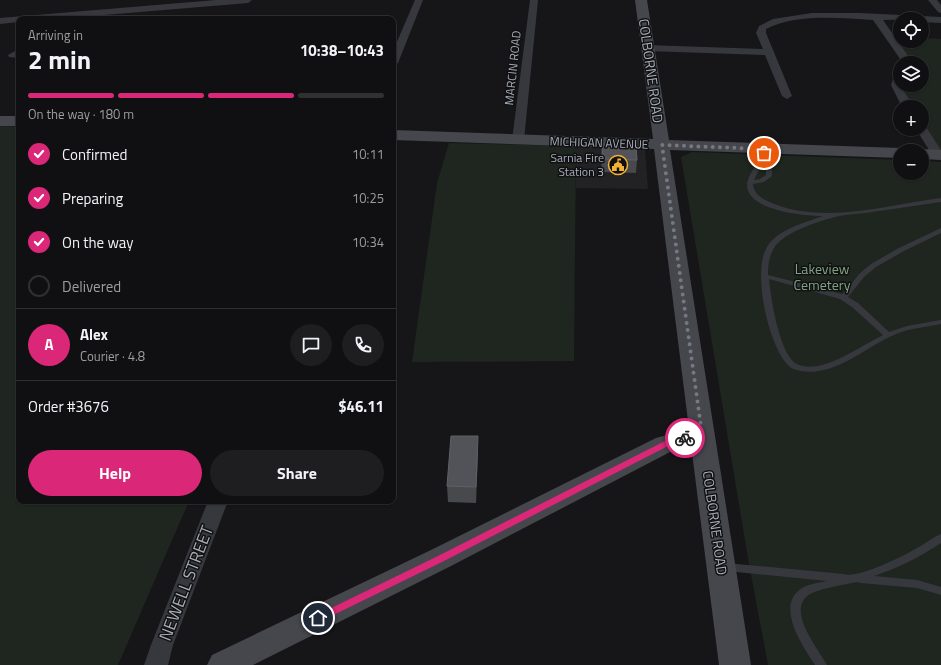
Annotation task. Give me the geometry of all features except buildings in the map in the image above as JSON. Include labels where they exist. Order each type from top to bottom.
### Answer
[{"type":"street","points":[[73,16],[248,0]]},
{"type":"street","points":[[396,56],[419,0]]},
{"type":"street","name":"MARCIN ROAD","points":[[518,140],[534,0]]},
{"type":"street","name":"COLBORNE ROAD","points":[[641,0],[735,665]]},
{"type":"street","points":[[932,0],[941,10]]},
{"type":"street","points":[[787,96],[761,30],[770,22],[779,19],[812,16],[893,18]]},
{"type":"street","points":[[877,18],[903,56]]},
{"type":"street","points":[[0,21],[16,19]]},
{"type":"street","points":[[929,19],[941,20]]},
{"type":"street","points":[[647,48],[769,52]]},
{"type":"street","points":[[0,121],[16,121]]},
{"type":"street","name":"MICHIGAN AVENUE","points":[[396,135],[518,140],[663,152]]},
{"type":"street","points":[[925,136],[934,155]]},
{"type":"street","points":[[663,152],[696,146],[763,154],[893,154]]},
{"type":"street","points":[[222,665],[441,558],[665,444],[702,434]]},
{"type":"street","name":"NEWELL STREET","points":[[156,665],[162,645],[217,504]]},
{"type":"lane","points":[[750,184],[762,181],[768,176],[769,166],[763,154]]},
{"type":"lane","points":[[763,154],[750,184],[752,191],[759,199],[796,214],[836,214],[941,200]]},
{"type":"lane","points":[[796,214],[801,219],[801,227]]},
{"type":"lane","points":[[836,214],[787,233],[772,244],[766,254],[765,276],[767,302],[781,347],[786,358],[798,368],[819,368],[832,364],[888,335],[904,329],[941,322]]},
{"type":"lane","points":[[843,298],[848,295],[856,281],[876,264],[941,230]]},
{"type":"lane","points":[[765,276],[843,298],[855,305],[888,335]]},
{"type":"lane","points":[[820,665],[800,628],[796,613],[796,601],[801,594],[811,589],[853,579],[901,563],[941,538]]},
{"type":"lane","points":[[721,566],[911,583],[941,591]]},
{"type":"shaded area","points":[[576,146],[645,150],[648,189],[576,188]]},
{"type":"green space","points":[[888,38],[893,38],[893,46]]},
{"type":"green space","points":[[929,38],[941,39],[941,151],[929,134],[929,100],[906,100],[902,92],[929,92],[929,56],[900,56],[894,48],[929,48]]},
{"type":"green space","points":[[0,126],[16,127],[16,504],[188,504],[118,665],[0,665]]},
{"type":"green space","points":[[449,143],[576,146],[574,361],[412,362],[437,183]]},
{"type":"green space","name":"Lakeview Cemetery","points":[[692,152],[893,160],[893,180],[929,180],[929,161],[941,162],[941,665],[768,665],[749,564],[681,157]]},
{"type":"way so far","points":[[685,438],[702,434],[662,145],[763,149],[764,153]]},
{"type":"place","name":"Sarnia Fire Station 3","points":[[618,165]]},
{"type":"route","points":[[318,618],[441,558],[665,444],[685,438]]}]
